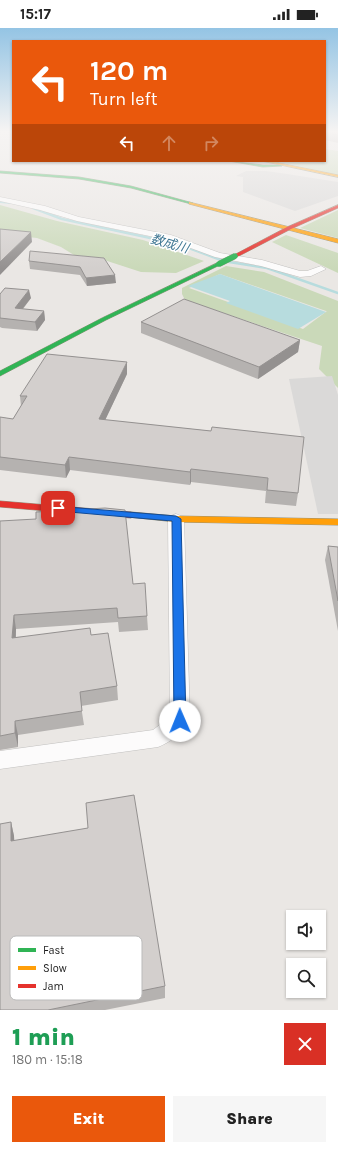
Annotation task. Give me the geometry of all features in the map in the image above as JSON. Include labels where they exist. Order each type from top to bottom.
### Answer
[{"type":"street","points":[[64,177],[131,187],[338,241]]},
{"type":"street","points":[[0,199],[42,208],[77,220],[171,238],[218,255],[262,263],[300,274],[308,274],[321,269]]},
{"type":"street","points":[[0,374],[104,319],[219,264],[288,228],[338,206]]},
{"type":"street","points":[[0,504],[176,519],[338,522]]},
{"type":"street","points":[[0,760],[158,738],[180,721],[176,519]]},
{"type":"green space","points":[[0,205],[57,221],[143,240],[204,261],[176,273],[141,272],[98,258],[74,255],[61,247],[37,238],[0,234]]},
{"type":"green space","points":[[338,210],[338,238],[300,228]]},
{"type":"green space","points":[[286,235],[338,253],[338,273],[272,242]]},
{"type":"green space","points":[[226,266],[264,272],[338,301],[338,388],[319,369],[322,346],[185,300],[182,294],[182,288]],"holes":[[[220,274],[326,311],[303,329],[189,288]]]},
{"type":"shaded area","points":[[242,177],[304,177],[338,182],[338,196],[295,211],[243,192]]},
{"type":"shaded area","points":[[332,376],[338,395],[338,514],[318,514],[289,379]]},
{"type":"water","points":[[220,274],[326,312],[298,329],[226,303],[230,301],[188,286]]},
{"type":"building","points":[[0,229],[31,232],[0,262]]},
{"type":"building","points":[[30,251],[104,258],[115,275],[86,278],[80,267],[29,261]]},
{"type":"building","points":[[5,288],[29,290],[15,308],[44,311],[35,322],[0,318],[0,294]]},
{"type":"building","points":[[184,299],[300,340],[259,367],[141,322]]},
{"type":"building","points":[[47,354],[127,362],[99,419],[211,431],[212,427],[304,437],[298,493],[267,490],[268,478],[191,469],[190,472],[69,457],[65,465],[0,457],[0,417],[13,419],[27,396],[20,396]]},
{"type":"building","points":[[105,508],[125,510],[133,584],[145,583],[147,616],[118,618],[117,608],[14,615],[12,638],[90,628],[91,635],[108,633],[117,686],[80,692],[82,711],[15,721],[15,733],[0,736],[0,521],[36,519],[36,512]]},
{"type":"building","points":[[328,546],[338,547],[338,601]]},
{"type":"building","points":[[134,795],[165,986],[142,991],[142,936],[10,936],[10,1000],[97,1000],[48,1010],[0,1010],[0,824],[11,822],[11,841],[88,828],[86,803]]},
{"type":"waterway","name":"数成川","points":[[0,202],[11,203]]},
{"type":"waterway","name":"数成川","points":[[33,208],[62,219],[178,244],[221,260]]},
{"type":"waterway","name":"数成川","points":[[229,262],[267,268],[338,293]]},
{"type":"traffic: fast","points":[[64,177],[131,187],[191,203]]},
{"type":"traffic: fast","points":[[219,264],[235,256]]},
{"type":"traffic: fast","points":[[0,374],[104,319],[219,264]]},
{"type":"traffic: slow","points":[[191,203],[338,241]]},
{"type":"traffic: slow","points":[[131,515],[176,519],[338,522]]},
{"type":"traffic: jam","points":[[235,256],[289,228],[338,206]]},
{"type":"traffic: jam","points":[[0,504],[131,515]]},
{"type":"route","points":[[58,508],[176,519],[180,721]]}]
